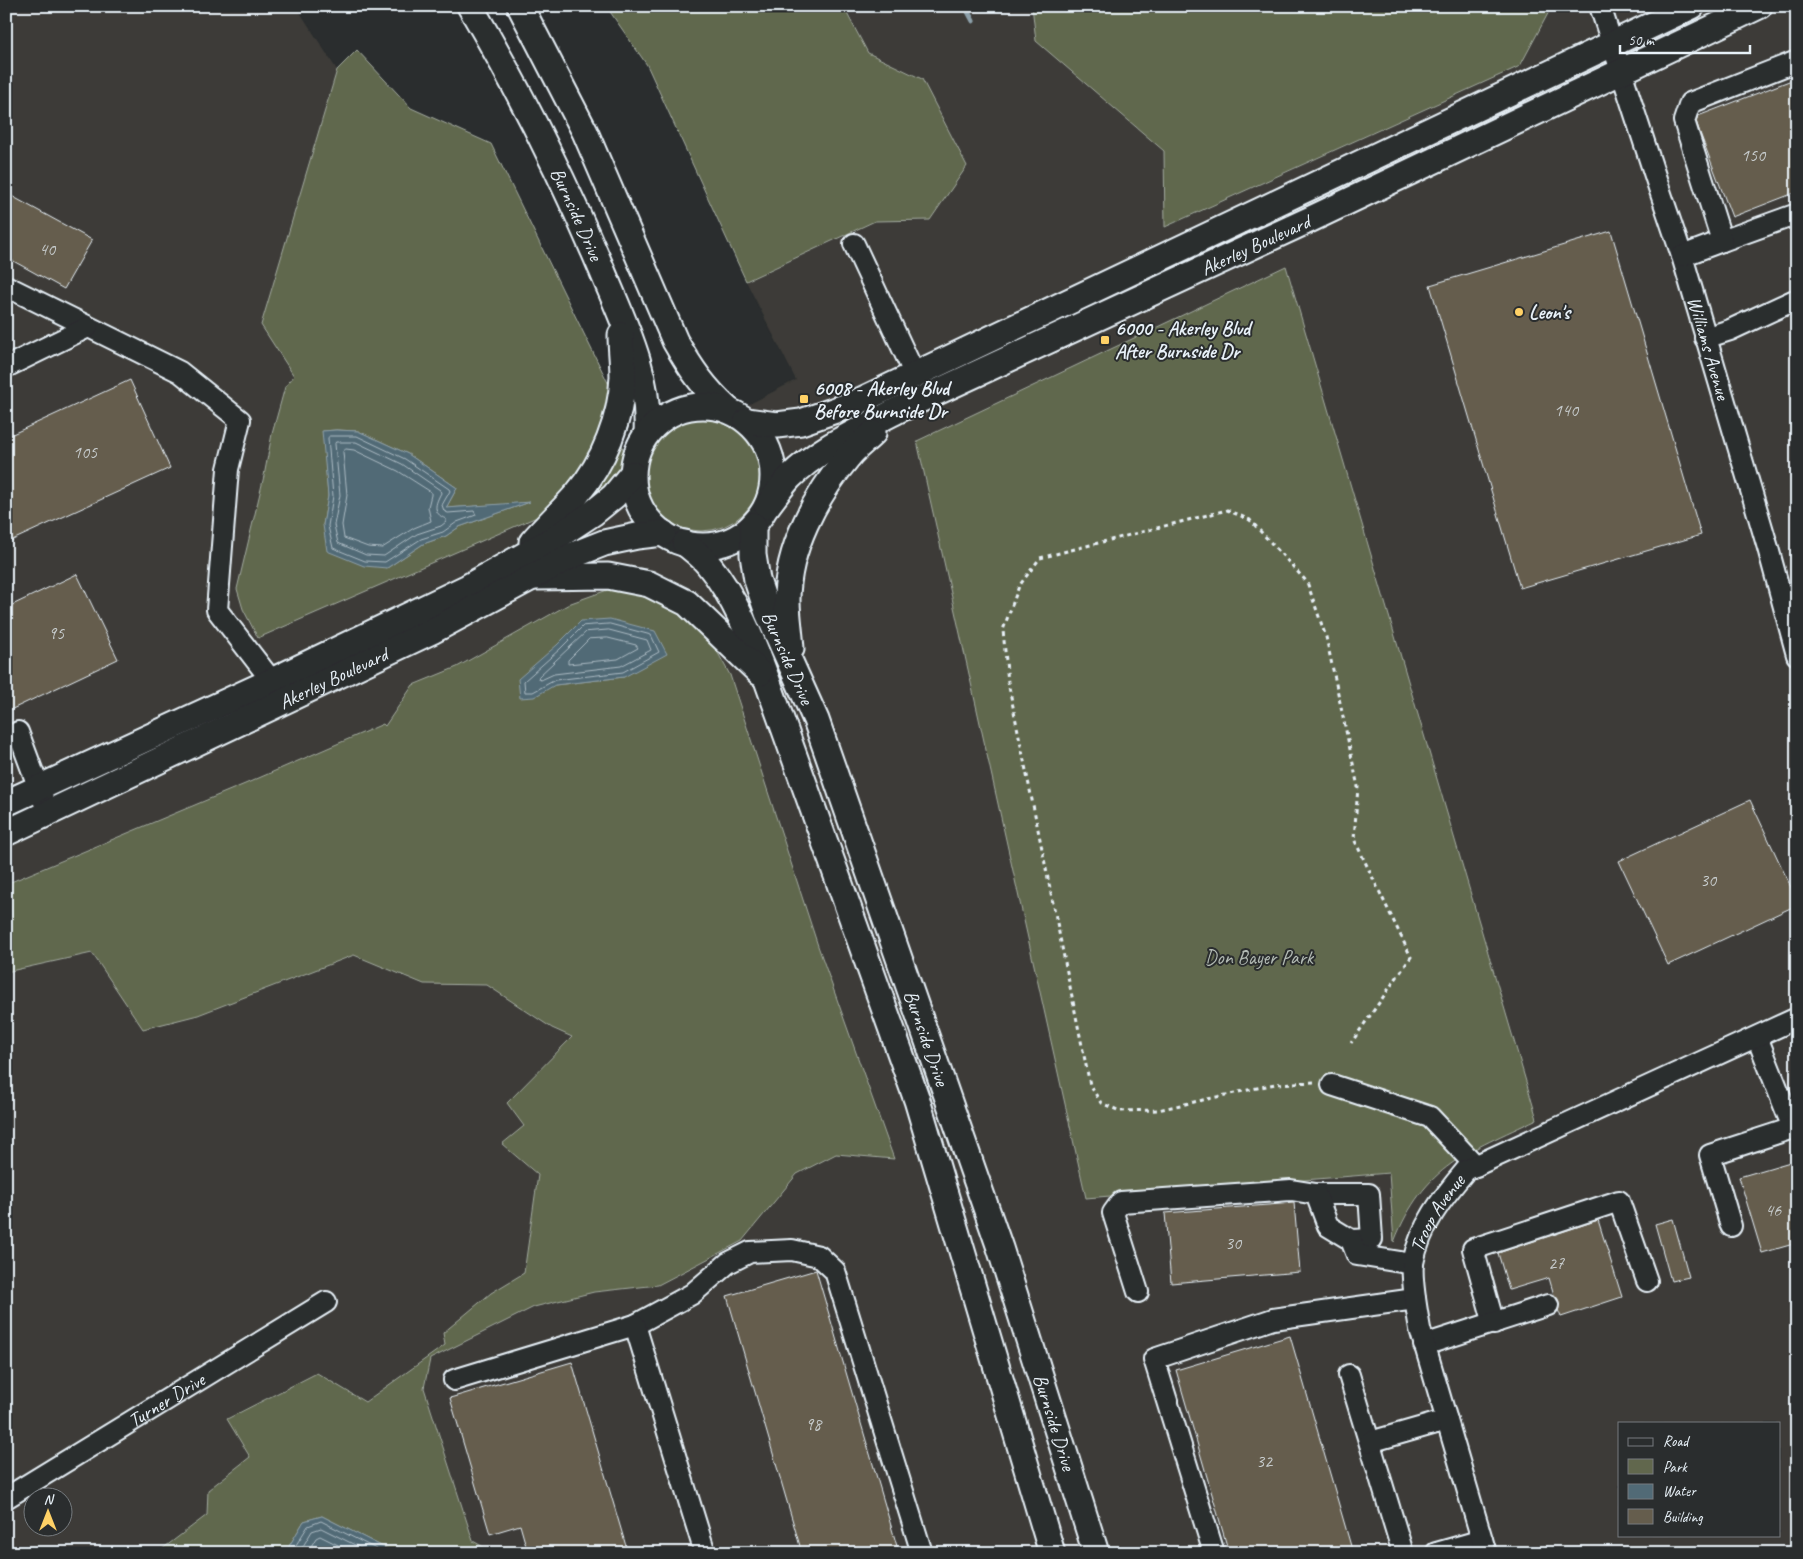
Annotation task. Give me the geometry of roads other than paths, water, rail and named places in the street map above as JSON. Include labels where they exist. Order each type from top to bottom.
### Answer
[{"type":"main road","name":"Burnside Drive","points":[[470,6],[492,43],[548,152],[588,236],[619,310],[636,352],[645,386],[648,412],[647,433]]},
{"type":"main road","name":"Burnside Drive","points":[[520,6],[585,132],[675,341],[693,372],[711,394],[738,416]]},
{"type":"main road","name":"Akerley Boulevard","points":[[738,416],[777,425],[801,422],[853,404],[1692,6]]},
{"type":"main road","name":"Akerley Boulevard","points":[[760,516],[788,479],[811,459],[838,442],[898,410],[1311,219],[1759,6]]},
{"type":"main road","points":[[524,568],[591,475],[608,444],[621,395],[623,376],[619,310]]},
{"type":"main road","points":[[706,406],[738,416],[762,438],[771,458],[773,482],[760,516],[733,539],[709,546],[674,538],[646,516],[636,496],[632,474],[636,452],[647,433],[664,418],[684,408],[706,406]]},
{"type":"main road","points":[[793,669],[787,598],[792,566],[802,532],[820,495],[849,456],[898,410]]},
{"type":"main road","name":"Akerley Boulevard","points":[[6,833],[432,631],[524,568],[555,538],[593,513],[614,496],[632,474]]},
{"type":"main road","name":"Burnside Drive","points":[[760,516],[753,555],[756,580],[768,613],[816,720],[1000,1248],[1096,1553]]},
{"type":"main road","name":"Akerley Boulevard","points":[[6,803],[272,681],[468,587],[524,568],[571,556],[604,543],[637,536],[674,538]]},
{"type":"main road","name":"Burnside Drive","points":[[674,538],[707,562],[721,581],[741,620],[767,680],[917,1100],[1052,1553]]},
{"type":"main road","points":[[524,568],[608,576],[649,584],[687,603],[767,680]]},
{"type":"street","name":"Williams Avenue","points":[[1600,6],[1682,256],[1768,548],[1797,655]]},
{"type":"street","points":[[1722,241],[1684,121],[1690,103],[1797,61]]},
{"type":"street","points":[[1682,256],[1797,214]]},
{"type":"street","points":[[854,244],[915,375]]},
{"type":"street","points":[[6,286],[180,372],[240,420],[228,468],[216,610],[272,681]]},
{"type":"street","points":[[1706,338],[1730,330],[1797,299]]},
{"type":"street","points":[[6,367],[88,326]]},
{"type":"street","points":[[18,732],[49,813]]},
{"type":"street","name":"Troop Avenue","points":[[1484,1546],[1424,1345],[1415,1299],[1413,1264],[1424,1229],[1441,1199],[1466,1170],[1797,1018]]},
{"type":"street","points":[[1731,1226],[1710,1155],[1795,1127],[1757,1037]]},
{"type":"street","points":[[1332,1085],[1430,1117],[1476,1166]]},
{"type":"street","points":[[1138,1292],[1114,1213],[1121,1202],[1291,1190],[1316,1194],[1369,1194],[1372,1239],[1351,1240],[1328,1226],[1316,1194]]},
{"type":"street","points":[[1494,1324],[1473,1249],[1619,1201],[1647,1281]]},
{"type":"street","points":[[1351,1240],[1357,1255],[1413,1264]]},
{"type":"street","points":[[454,1380],[635,1325],[692,1294],[728,1263],[750,1252],[792,1250],[819,1256],[835,1271],[922,1553]]},
{"type":"street","points":[[1214,1553],[1154,1359],[1273,1319],[1415,1299]]},
{"type":"street","name":"Turner Drive","points":[[6,1498],[326,1302]]},
{"type":"street","points":[[1424,1345],[1494,1324],[1548,1305]]},
{"type":"street","points":[[635,1325],[705,1553]]},
{"type":"street","points":[[1349,1375],[1403,1553]]},
{"type":"street","points":[[1370,1442],[1447,1420]]},
{"type":"street","points":[[1436,1553],[1484,1546]]},
{"type":"water","points":[[322,431],[358,431],[408,454],[457,488],[446,508],[530,502],[459,527],[446,536],[423,544],[387,568],[364,566],[327,551],[323,525],[328,496]]},
{"type":"water","points":[[610,619],[655,631],[667,654],[624,677],[555,685],[534,697],[520,698],[518,679],[581,621]]},
{"type":"water","points":[[322,1516],[395,1553],[285,1553],[304,1521]]},
{"type":"waterway","points":[[965,6],[973,21]]},
{"type":"place","name":"Leon's","points":[[1519,312]]},
{"type":"place","name":"6000 - Akerley Blvd After Burnside Dr","points":[[1105,340]]},
{"type":"place","name":"6008 - Akerley Blvd Before Burnside Dr","points":[[804,399]]},
{"type":"park label","name":"Don Bayer Park","points":[[1259,957]]}]
